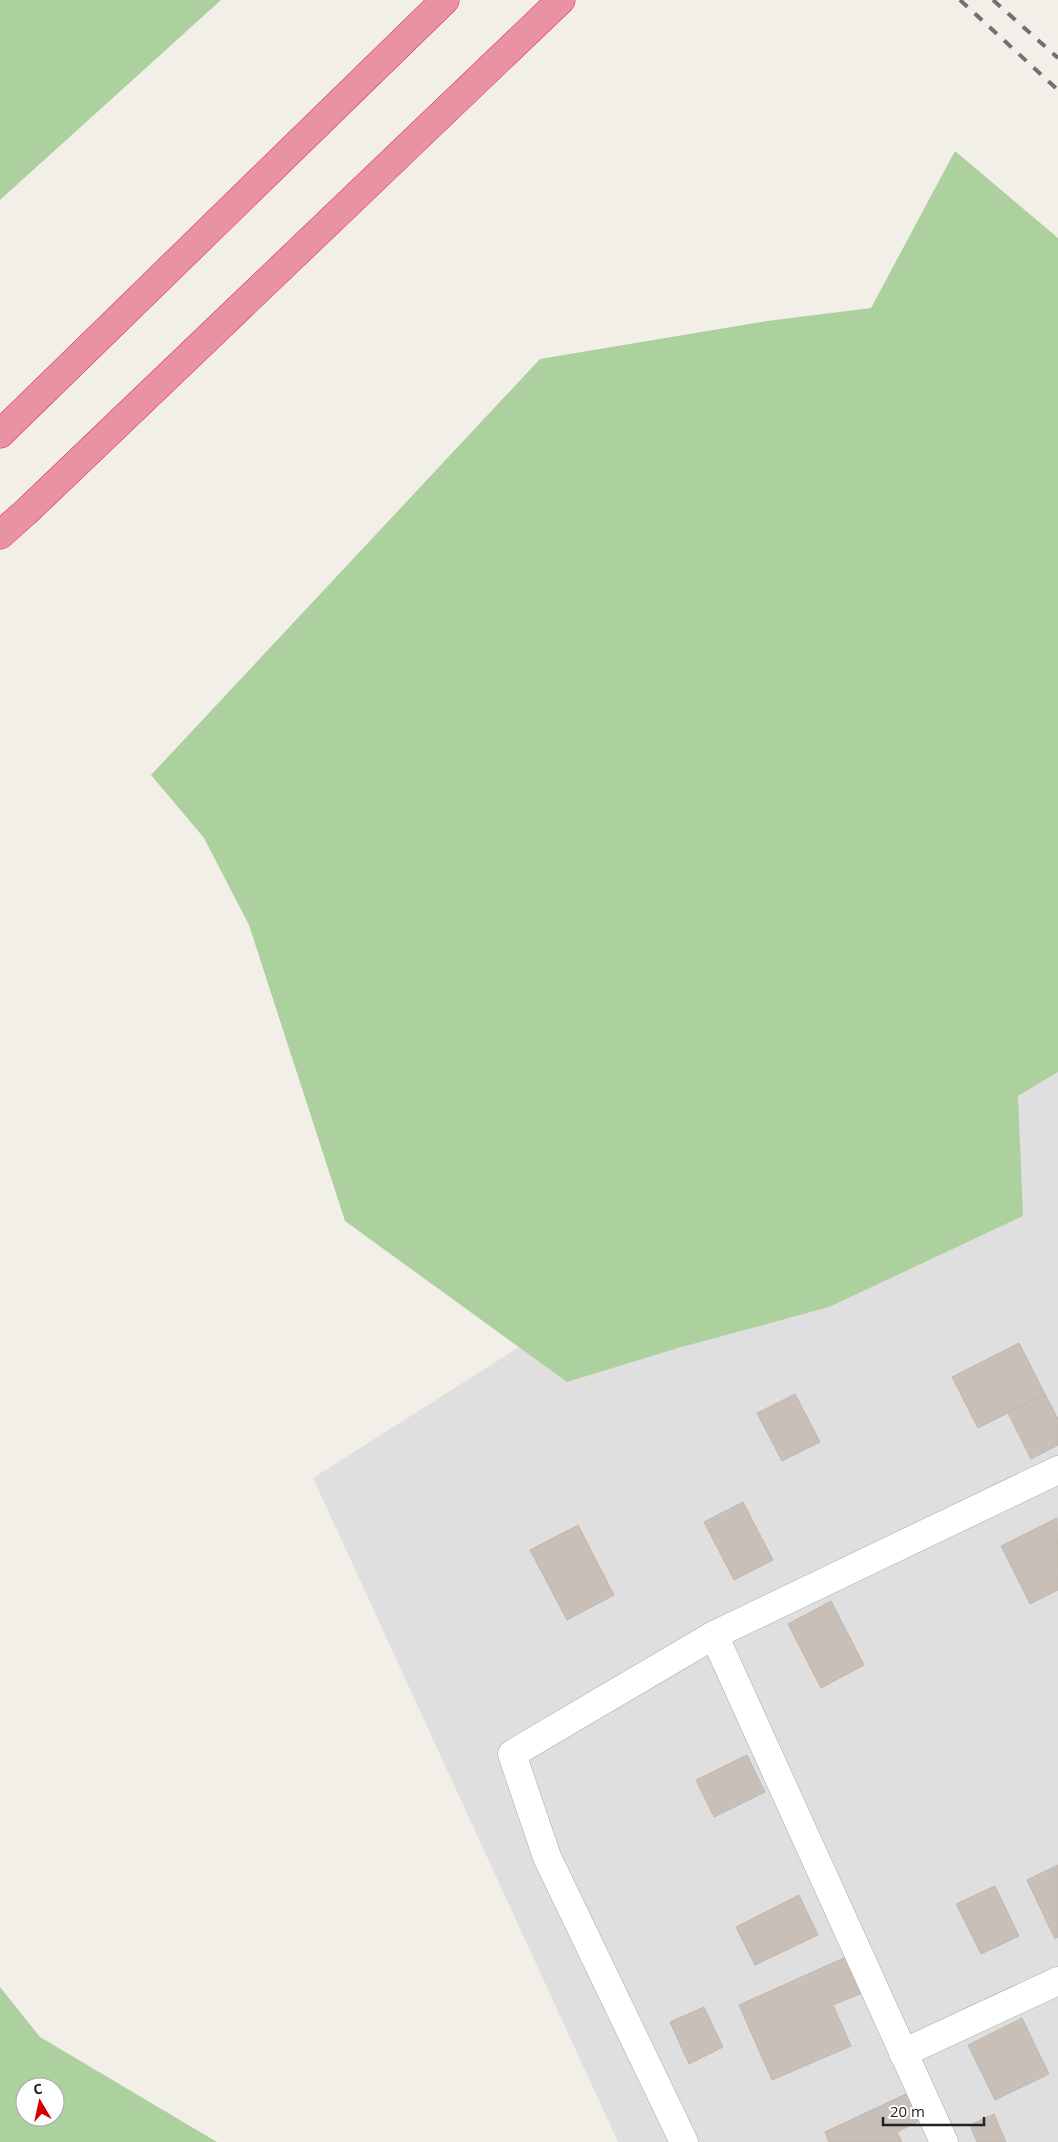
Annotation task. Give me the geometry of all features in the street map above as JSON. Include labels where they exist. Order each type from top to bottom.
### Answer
[{"type":"highway","points":[[0,434],[445,0]]},
{"type":"highway","points":[[0,535],[562,0]]},
{"type":"lane","points":[[684,2142],[547,1857],[512,1754],[714,1635],[1058,1470]]},
{"type":"lane","points":[[714,1635],[944,2142]]},
{"type":"lane","points":[[903,2053],[1058,1981]]},
{"type":"shaded area","points":[[1058,1004],[1058,2142],[618,2142],[313,1478]]},
{"type":"green space","points":[[0,0],[221,0],[0,200]]},
{"type":"green space","points":[[955,151],[1058,238],[1058,1072],[1018,1096],[1023,1216],[829,1307],[678,1348],[567,1382],[345,1221],[249,925],[204,838],[151,775],[540,359],[767,321],[871,308]]},
{"type":"green space","points":[[0,1987],[40,2037],[217,2142],[0,2142]]},
{"type":"building","points":[[1019,1343],[1045,1394],[978,1428],[952,1377]]},
{"type":"building","points":[[795,1394],[820,1442],[782,1461],[757,1413]]},
{"type":"building","points":[[1045,1394],[1058,1419],[1058,1445],[1031,1459],[1008,1413]]},
{"type":"building","points":[[743,1502],[773,1560],[734,1580],[704,1522]]},
{"type":"building","points":[[1057,1518],[1058,1590],[1030,1604],[1001,1546]]},
{"type":"building","points":[[578,1525],[614,1595],[567,1620],[530,1550]]},
{"type":"building","points":[[831,1601],[864,1665],[821,1688],[788,1624]]},
{"type":"building","points":[[747,1755],[765,1792],[714,1817],[696,1780]]},
{"type":"building","points":[[1058,1865],[1058,1937],[1055,1939],[1027,1880]]},
{"type":"building","points":[[995,1886],[1019,1936],[981,1954],[956,1904]]},
{"type":"building","points":[[799,1895],[818,1935],[755,1965],[736,1927]]},
{"type":"building","points":[[846,1957],[862,1993],[833,2005],[851,2046],[772,2080],[739,2005]]},
{"type":"building","points":[[704,2007],[723,2047],[689,2064],[670,2022]]},
{"type":"building","points":[[1022,2018],[1049,2074],[995,2100],[968,2045]]},
{"type":"building","points":[[910,2092],[923,2119],[897,2132],[902,2142],[829,2142],[825,2132]]},
{"type":"building","points":[[994,2114],[1006,2142],[977,2142],[970,2125]]},
{"type":"railway","points":[[960,0],[1058,90]]},
{"type":"railway","points":[[993,0],[1058,58]]}]
